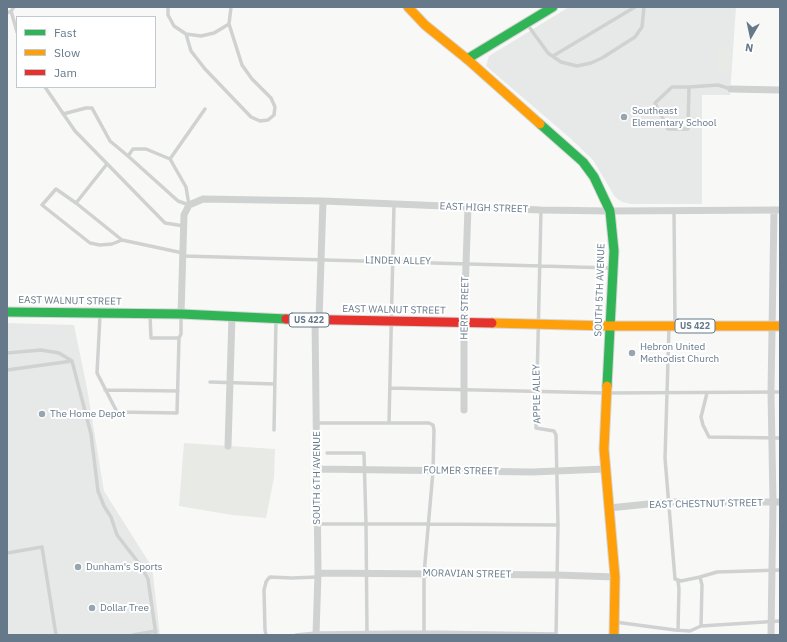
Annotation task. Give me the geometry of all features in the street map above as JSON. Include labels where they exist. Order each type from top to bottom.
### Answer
[{"type":"main road","name":"SOUTH 5TH AVENUE","points":[[408,7],[425,25],[467,59],[583,162],[594,177],[610,211],[614,268],[604,449],[615,577],[614,635]]},
{"type":"main road","points":[[467,59],[552,7]]},
{"type":"main road","name":"EAST WALNUT STREET","points":[[7,312],[181,314],[317,320],[610,326],[776,326]]},
{"type":"street","points":[[731,89],[780,90]]},
{"type":"street","name":"EAST HIGH STREET","points":[[189,205],[203,198],[323,201],[541,210],[777,210]]},
{"type":"street","name":"SOUTH 6TH AVENUE","points":[[316,634],[317,320],[323,201]]},
{"type":"street","points":[[181,314],[184,215],[189,205]]},
{"type":"street","name":"HERR STREET","points":[[464,410],[464,322],[468,207]]},
{"type":"street","points":[[771,635],[776,570],[776,502],[771,392],[776,326],[777,210]]},
{"type":"street","points":[[228,446],[232,316]]},
{"type":"street","name":"FOLMER STREET","points":[[317,469],[532,472],[605,469]]},
{"type":"street","name":"EAST CHESTNUT STREET","points":[[609,508],[668,502],[776,502]]},
{"type":"street","name":"MORAVIAN STREET","points":[[317,575],[366,573],[615,577]]},
{"type":"lane","points":[[7,13],[11,12],[14,7]]},
{"type":"lane","points":[[168,7],[168,15],[174,26],[186,34],[200,36],[214,33],[229,24]]},
{"type":"lane","points":[[186,34],[191,51],[205,69],[251,117],[260,121],[268,120],[274,115],[275,107],[271,98],[252,79],[242,65],[229,24],[231,7]]},
{"type":"lane","points":[[553,56],[635,7]]},
{"type":"lane","points":[[527,23],[548,53],[561,62],[577,66],[591,63],[607,55],[635,37],[642,28],[644,7]]},
{"type":"lane","points":[[11,12],[16,29]]},
{"type":"lane","points":[[688,86],[688,128],[668,129],[655,103],[672,87],[688,86],[718,85],[731,89]]},
{"type":"lane","points":[[46,88],[75,131],[165,223],[184,226]]},
{"type":"lane","points":[[63,114],[86,108],[92,108],[110,141],[178,201],[189,205],[186,187],[170,159],[146,149],[133,150],[128,156]]},
{"type":"lane","points":[[170,159],[206,109]]},
{"type":"lane","points":[[76,203],[107,164]]},
{"type":"lane","points":[[56,189],[76,203],[122,240],[112,244],[100,245],[90,243],[42,204],[56,189]]},
{"type":"lane","points":[[389,423],[394,204]]},
{"type":"lane","name":"APPLE ALLEY","points":[[541,210],[536,428],[554,430],[556,435],[558,471],[556,635]]},
{"type":"lane","points":[[674,211],[672,326],[667,393],[666,458],[668,502],[675,579],[678,581],[679,589],[678,630]]},
{"type":"lane","name":"LINDEN ALLEY","points":[[122,240],[183,254],[614,268]]},
{"type":"lane","points":[[100,313],[97,373],[117,412],[170,413],[177,413],[181,314]]},
{"type":"lane","points":[[150,314],[152,338],[179,338]]},
{"type":"lane","points":[[274,430],[276,318]]},
{"type":"lane","points":[[7,353],[41,350],[59,352],[72,361],[91,434],[98,491],[104,506],[111,517],[117,535],[141,566],[148,579],[156,633],[133,635]]},
{"type":"lane","points":[[7,370],[72,361]]},
{"type":"lane","points":[[210,382],[275,384]]},
{"type":"lane","points":[[390,388],[607,394],[780,392]]},
{"type":"lane","points":[[105,390],[178,391]]},
{"type":"lane","points":[[707,393],[701,417],[703,425],[710,437],[780,438]]},
{"type":"lane","points":[[316,424],[429,423],[433,425],[433,471],[424,574],[424,634]]},
{"type":"lane","points":[[327,453],[364,453],[367,632]]},
{"type":"lane","points":[[317,524],[558,525]]},
{"type":"lane","points":[[7,553],[42,547],[56,635]]},
{"type":"lane","points":[[678,581],[717,572],[776,570]]},
{"type":"lane","points":[[266,635],[264,590],[268,579],[270,577],[292,578],[317,575]]},
{"type":"lane","points":[[700,577],[702,586],[701,626]]},
{"type":"lane","points":[[615,622],[690,631],[701,626],[780,621]]},
{"type":"lane","points":[[296,635],[367,632],[556,635]]},
{"type":"shaded area","name":"Southeast Elementary School","points":[[569,7],[736,7],[730,95],[702,95],[702,204],[631,204],[622,202],[615,197],[593,160],[570,138],[486,66],[489,56]]},
{"type":"shaded area","points":[[718,49],[731,49],[730,71],[718,71]]},
{"type":"shaded area","points":[[7,323],[74,325],[87,388],[104,491],[152,567],[160,635],[7,635]]},
{"type":"shaded area","points":[[184,443],[275,449],[274,478],[266,518],[232,515],[179,506]]},
{"type":"traffic: fast","points":[[467,59],[553,7]]},
{"type":"traffic: fast","points":[[540,124],[583,162],[594,177],[610,211],[614,251],[607,386]]},
{"type":"traffic: fast","points":[[7,312],[181,314],[286,319]]},
{"type":"traffic: slow","points":[[408,7],[425,25],[467,59],[540,124]]},
{"type":"traffic: slow","points":[[492,323],[610,326],[780,326]]},
{"type":"traffic: slow","points":[[607,386],[604,449],[615,577],[614,635]]},
{"type":"traffic: jam","points":[[286,319],[492,323]]},
{"type":"place","name":"Southeast Elementary School","points":[[624,117]]},
{"type":"place","name":"Hebron United Methodist Church","points":[[632,353]]},
{"type":"place","name":"The Home Depot","points":[[42,414]]},
{"type":"place","name":"Dunham's Sports","points":[[78,567]]},
{"type":"place","name":"Dollar Tree","points":[[92,608]]}]
